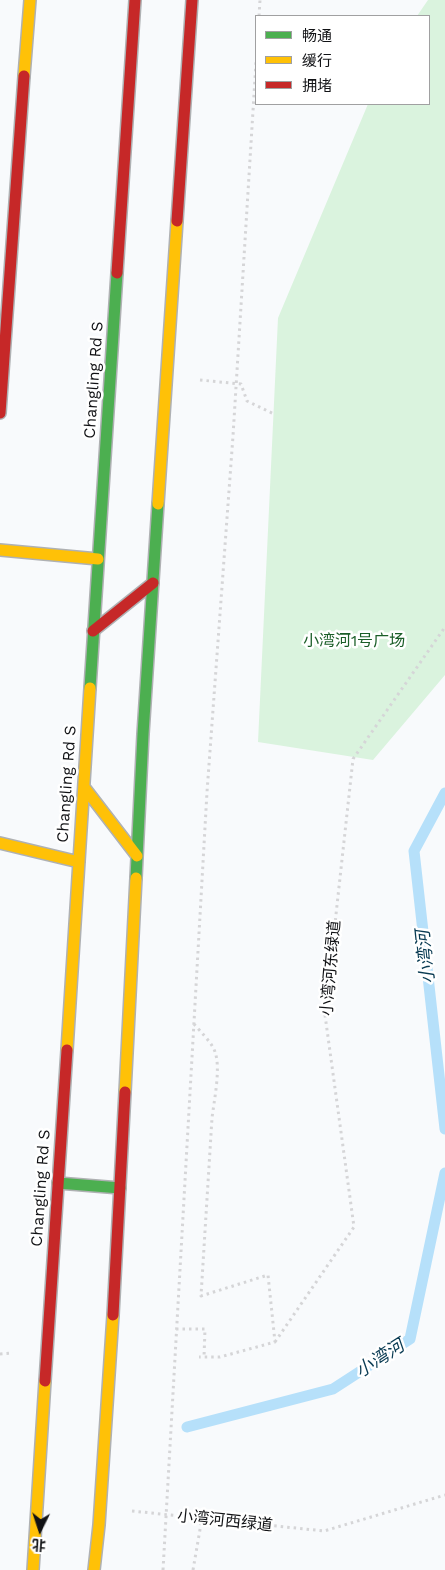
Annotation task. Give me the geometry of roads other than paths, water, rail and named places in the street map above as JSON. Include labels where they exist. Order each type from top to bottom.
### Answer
[{"type":"main road","points":[[0,413],[30,0]]},
{"type":"main road","name":"Changling Rd S","points":[[33,1570],[134,0]]},
{"type":"main road","points":[[94,1570],[100,1508],[120,1188],[153,583],[192,0]]},
{"type":"main road","points":[[0,550],[98,559]]},
{"type":"main road","points":[[93,631],[153,583]]},
{"type":"main road","points":[[84,787],[137,856]]},
{"type":"main road","points":[[0,843],[79,862]]},
{"type":"main road","points":[[58,1183],[120,1188]]},
{"type":"waterway","name":"小湾河","points":[[445,793],[414,851],[445,1129]]},
{"type":"waterway","name":"小湾河","points":[[187,1427],[333,1389],[410,1339],[445,1173]]},
{"type":"park label","name":"小湾河1号广场","points":[[354,641]]}]
